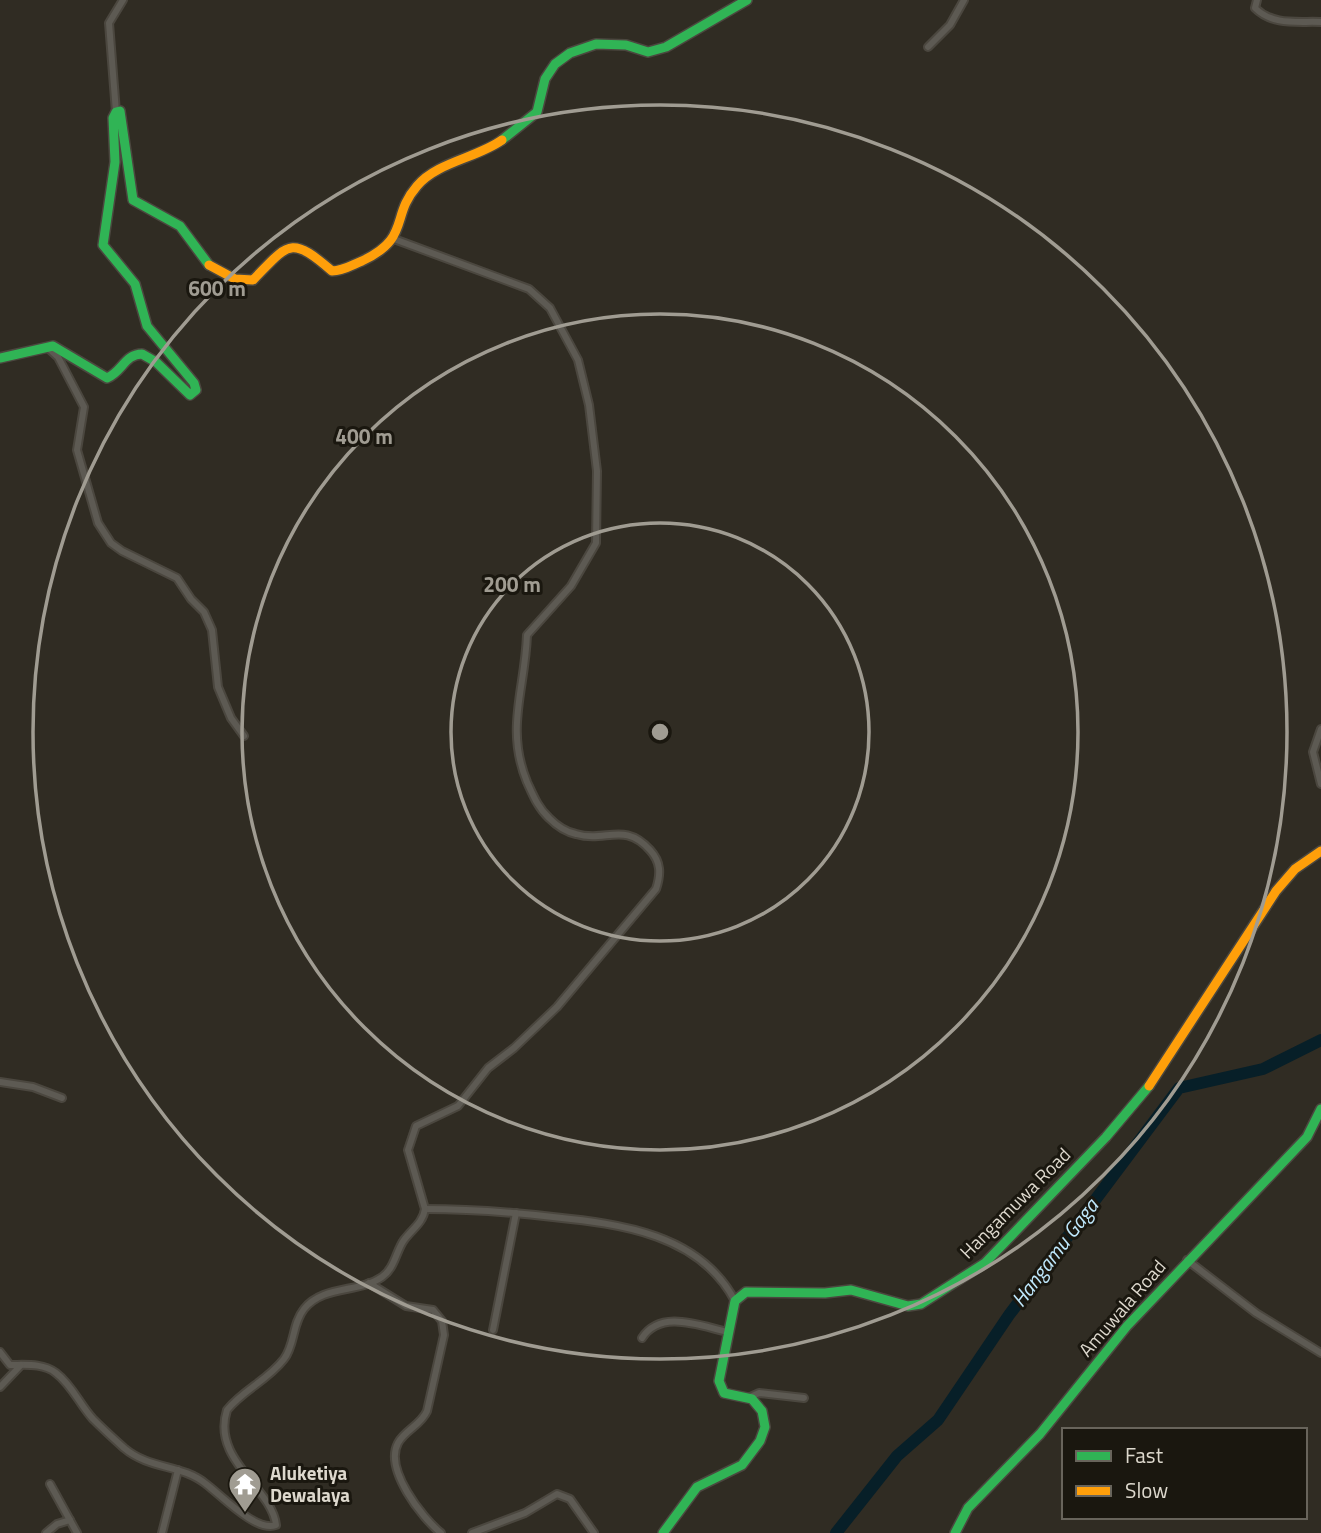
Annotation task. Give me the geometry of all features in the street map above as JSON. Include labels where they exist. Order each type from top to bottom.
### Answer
[{"type":"street","points":[[0,358],[47,347],[61,350],[107,378],[121,371],[130,356],[144,354],[163,369],[183,391],[190,395],[196,390],[194,383],[147,326],[135,284],[103,245],[115,162],[113,118],[116,112],[108,35],[109,23],[123,0]]},
{"type":"street","points":[[116,112],[120,111],[133,200],[170,218],[180,226],[200,257],[234,279],[253,280],[282,250],[296,246],[310,252],[332,271],[340,271],[381,252],[394,239],[411,194],[418,184],[435,172],[488,150],[526,123],[537,112],[550,72],[570,53],[596,44],[626,45],[648,52],[666,47],[747,0]]},
{"type":"street","points":[[928,47],[950,25],[964,0]]},
{"type":"street","points":[[1257,0],[1255,8],[1264,17],[1278,21],[1321,22]]},
{"type":"street","points":[[0,1352],[10,1365],[41,1366],[56,1373],[92,1418],[127,1450],[148,1464],[178,1470],[208,1485],[250,1526],[261,1531],[272,1529],[276,1525],[275,1515],[246,1479],[227,1440],[227,1410],[284,1359],[299,1319],[312,1301],[325,1294],[369,1283],[390,1270],[403,1241],[424,1218],[425,1209],[408,1150],[416,1126],[458,1106],[488,1068],[514,1048],[557,1007],[656,889],[660,867],[656,857],[639,838],[629,834],[578,835],[550,820],[532,795],[515,745],[516,716],[525,675],[527,635],[571,586],[596,543],[597,471],[589,405],[578,360],[550,309],[529,289],[394,239]]},
{"type":"street","points":[[47,347],[58,357],[84,408],[77,450],[98,523],[111,543],[122,551],[177,578],[204,612],[212,630],[218,687],[231,718],[244,736]]},
{"type":"street","points":[[1321,729],[1313,752],[1321,784]]},
{"type":"street","name":"Hangamuwa Road","points":[[735,1301],[746,1292],[772,1290],[825,1293],[851,1290],[908,1306],[921,1304],[985,1263],[1106,1137],[1154,1080],[1276,891],[1295,870],[1321,851]]},
{"type":"street","points":[[0,1082],[33,1087],[62,1098]]},
{"type":"street","name":"Amuwala Road","points":[[955,1533],[968,1508],[1040,1434],[1126,1326],[1186,1260],[1307,1138],[1321,1109]]},
{"type":"street","points":[[425,1209],[491,1210],[610,1223],[648,1232],[695,1255],[717,1276],[735,1301],[719,1381],[724,1393],[752,1399],[762,1411],[765,1427],[760,1441],[742,1465],[697,1487],[663,1533]]},
{"type":"street","points":[[493,1330],[516,1213]]},
{"type":"street","points":[[1186,1260],[1256,1312],[1321,1353]]},
{"type":"street","points":[[369,1283],[406,1306],[433,1310],[442,1321],[444,1335],[427,1410],[423,1419],[399,1442],[395,1454],[404,1487],[414,1504],[441,1533]]},
{"type":"street","points":[[642,1338],[648,1328],[661,1322],[675,1321],[728,1332]]},
{"type":"street","points":[[0,1387],[21,1365]]},
{"type":"street","points":[[747,1398],[759,1393],[804,1398]]},
{"type":"street","points":[[162,1533],[178,1470]]},
{"type":"street","points":[[50,1484],[77,1533]]},
{"type":"street","points":[[472,1533],[525,1513],[557,1494],[570,1499],[594,1533]]},
{"type":"street","points":[[46,1533],[57,1524],[70,1520]]},
{"type":"waterway","name":"Hangamu Gaga","points":[[836,1533],[897,1456],[938,1420],[1009,1315],[1179,1088],[1263,1069],[1321,1040]]},
{"type":"traffic: fast","points":[[502,140],[537,112],[545,79],[555,64],[570,53],[596,44],[626,45],[648,52],[666,47],[747,0]]},
{"type":"traffic: fast","points":[[0,358],[53,346],[107,378],[131,357],[142,354],[156,362],[190,395],[196,390],[194,383],[147,326],[135,284],[103,245],[115,162],[113,118],[116,112],[120,111],[133,200],[180,226],[209,265]]},
{"type":"traffic: fast","points":[[663,1533],[697,1487],[742,1465],[760,1441],[765,1427],[762,1411],[752,1399],[724,1393],[719,1381],[735,1301],[746,1292],[825,1293],[851,1290],[908,1306],[921,1304],[985,1263],[1106,1137],[1149,1086]]},
{"type":"traffic: fast","points":[[955,1533],[968,1508],[1040,1434],[1127,1326],[1307,1137],[1321,1109]]},
{"type":"traffic: slow","points":[[209,265],[235,279],[253,280],[283,251],[298,248],[332,271],[347,268],[387,244],[394,235],[409,197],[425,178],[502,140]]},
{"type":"traffic: slow","points":[[1149,1086],[1276,891],[1295,869],[1321,851]]},
{"type":"place","name":"Aluketiya Dewalaya","points":[[245,1514]]}]
